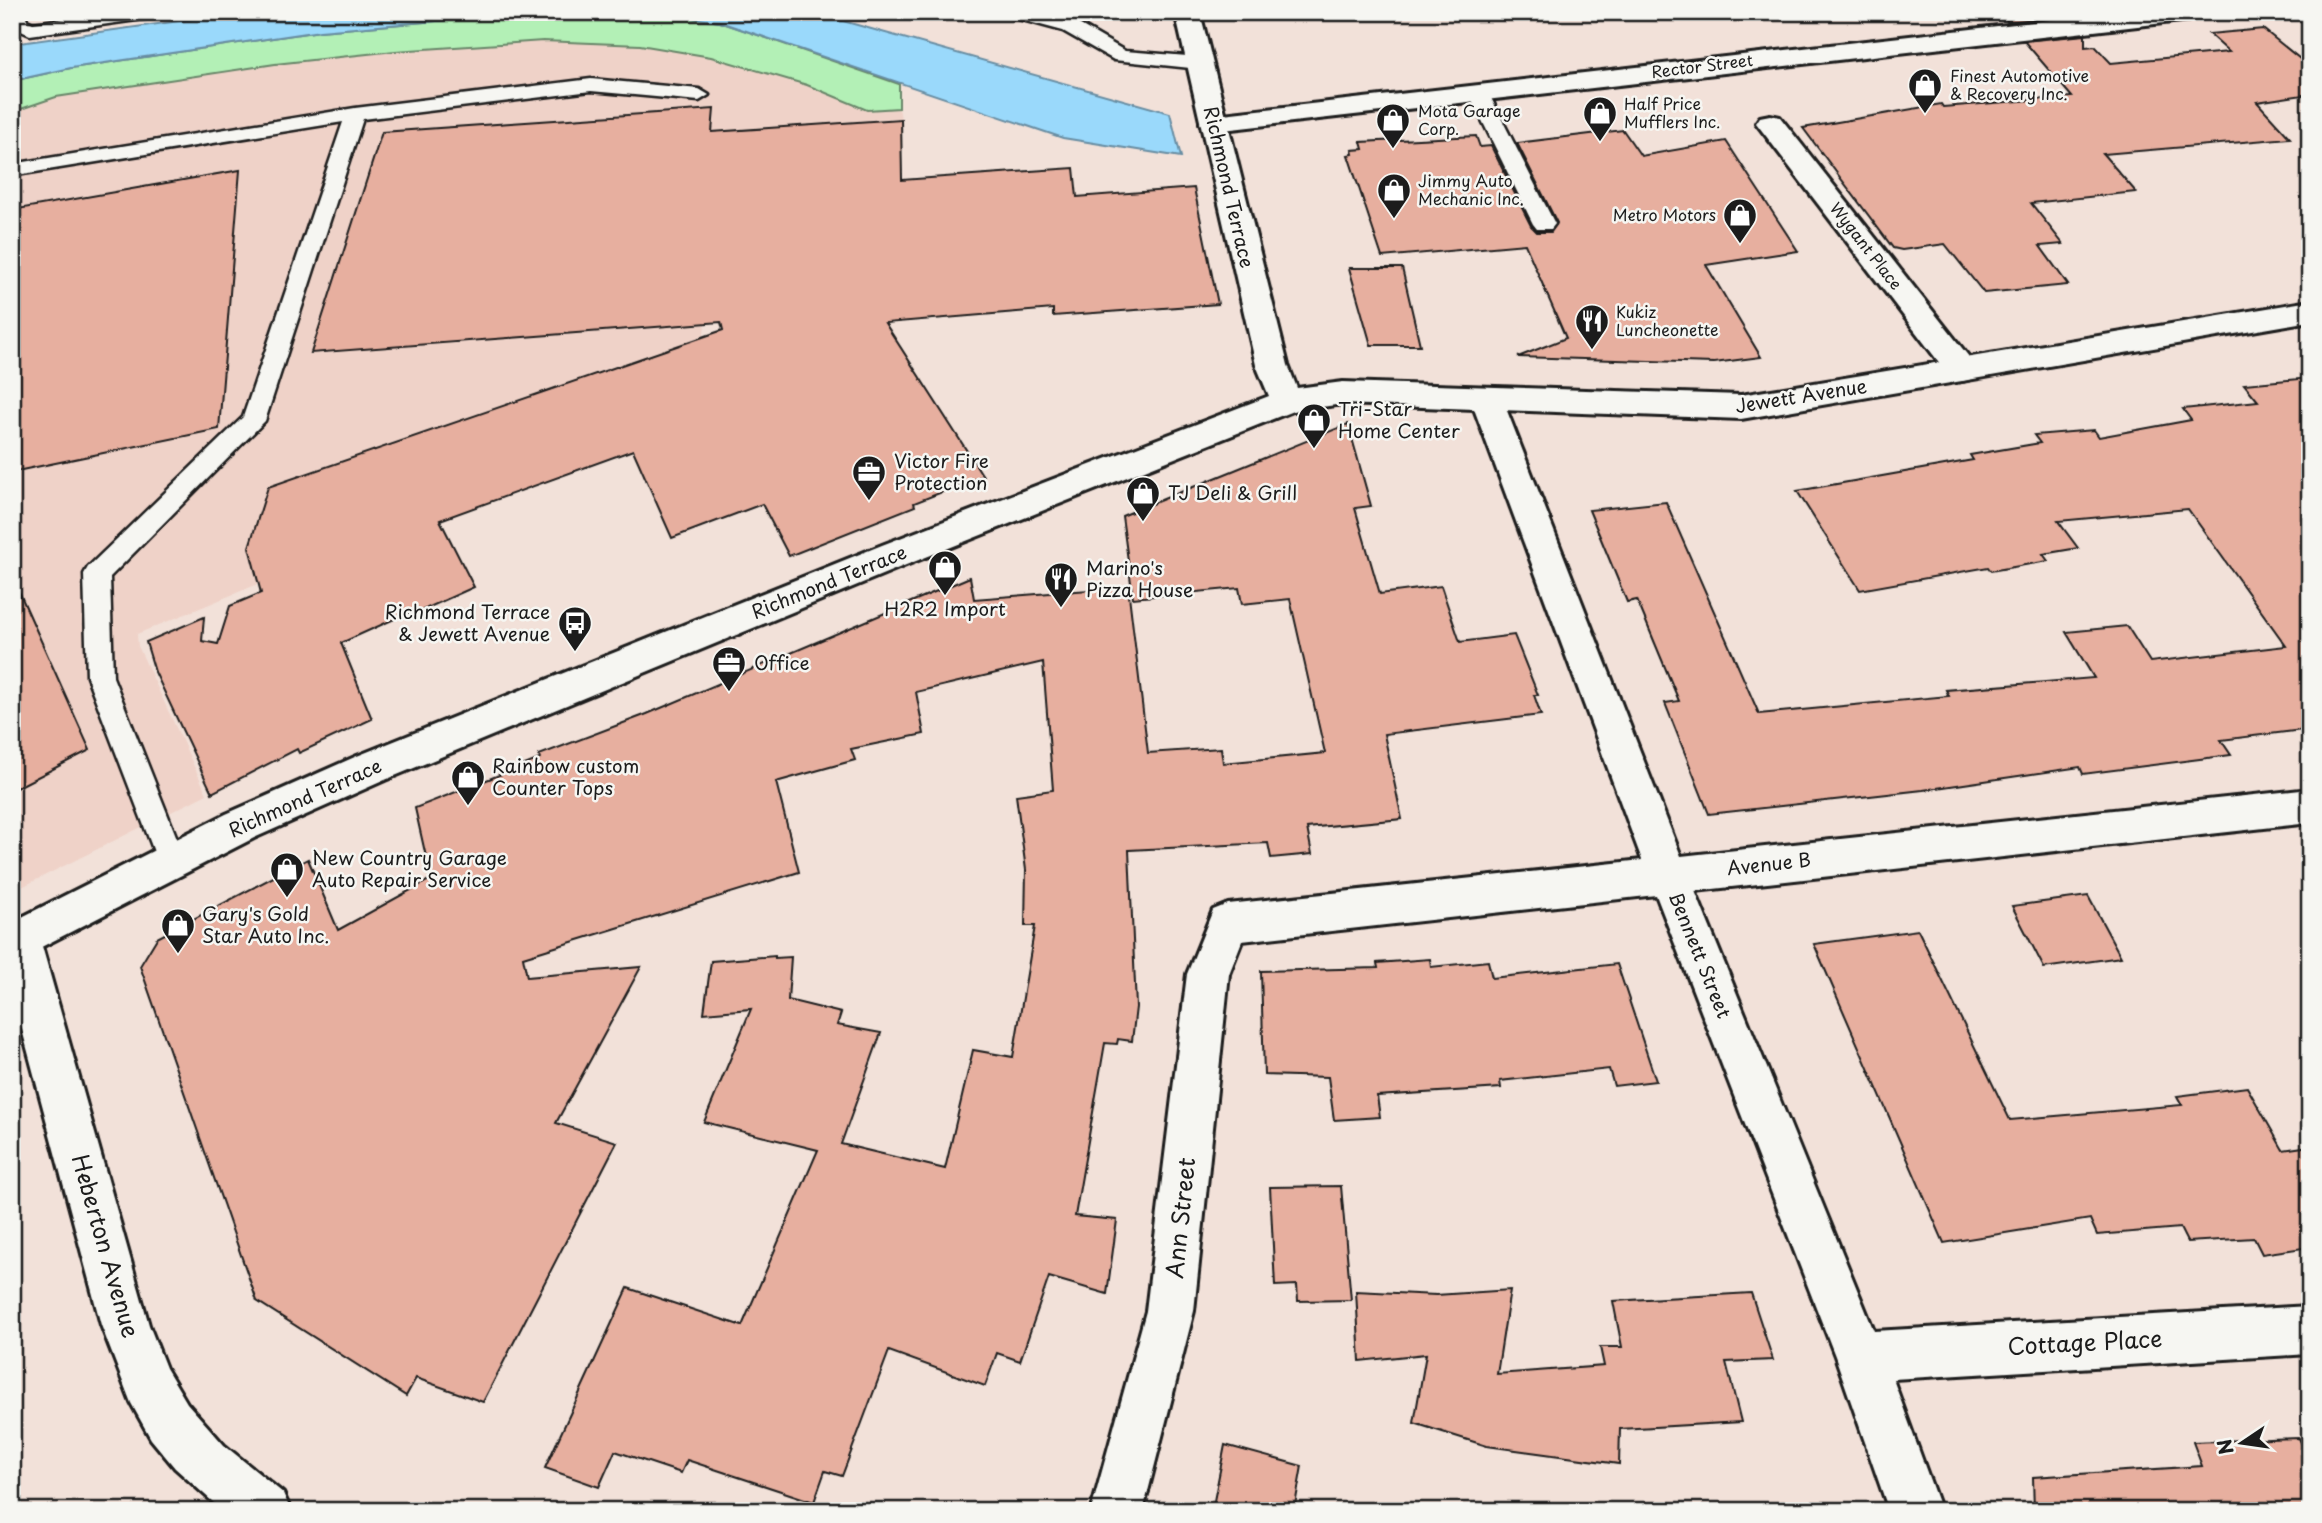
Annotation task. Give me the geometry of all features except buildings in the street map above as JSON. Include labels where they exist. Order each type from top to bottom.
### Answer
[{"type":"street","name":"Richmond Terrace","points":[[16,941],[251,821],[370,768],[894,555],[1287,401],[1272,365],[1188,12]]},
{"type":"street","name":"Rector Street","points":[[1214,123],[2190,12]]},
{"type":"street","name":"Wygant Place","points":[[1770,123],[1962,370]]},
{"type":"street","name":"Jewett Avenue","points":[[1287,401],[1343,393],[1741,407],[2310,312]]},
{"type":"street","name":"Bennett Street","points":[[1486,398],[1668,874],[1860,1356],[1915,1511]]},
{"type":"street","name":"Avenue B","points":[[1228,923],[2310,806]]},
{"type":"street","name":"Ann Street","points":[[1117,1511],[1170,1311],[1208,974],[1228,923]]},
{"type":"street","name":"Heberton Avenue","points":[[16,941],[125,1325],[158,1404],[205,1463],[265,1511]]},
{"type":"street","name":"Cottage Place","points":[[1860,1356],[2310,1330]]},
{"type":"lane","points":[[16,12],[18,23],[30,29],[158,12]]},
{"type":"lane","points":[[1013,12],[1070,27],[1121,56],[1200,64]]},
{"type":"lane","points":[[17,169],[355,114],[591,85],[699,96]]},
{"type":"lane","points":[[1478,92],[1544,224]]},
{"type":"lane","points":[[171,861],[100,677],[97,574],[253,421],[355,114]]},
{"type":"shaded area","points":[[543,41],[640,45],[711,57],[807,85],[867,110],[899,108],[901,119],[724,131],[695,426],[258,584],[137,634],[138,646],[207,794],[12,892],[12,112],[56,97],[275,64],[395,51]]},
{"type":"green space","points":[[540,12],[661,13],[720,22],[899,84],[899,108],[867,110],[807,85],[711,57],[640,45],[543,41],[395,51],[275,64],[56,97],[12,112],[12,81],[71,68],[320,31]]},
{"type":"water","points":[[245,12],[540,12],[320,31],[71,68],[12,81],[12,44]]},
{"type":"water","points":[[647,12],[811,12],[1170,113],[1181,157],[1063,138],[720,22]]},
{"type":"place","name":"Finest Automotive & Recovery Inc.","points":[[1925,115]]},
{"type":"place","name":"Half Price Mufflers Inc.","points":[[1600,143]]},
{"type":"place","name":"Mota Garage Corp.","points":[[1393,150]]},
{"type":"place","name":"Jimmy Auto Mechanic Inc.","points":[[1394,220]]},
{"type":"place","name":"Metro Motors","points":[[1740,245]]},
{"type":"place","name":"Kukiz Luncheonette","points":[[1592,351]]},
{"type":"place","name":"Tri-Star Home Center","points":[[1314,450]]},
{"type":"place","name":"Victor Fire Protection","points":[[869,502]]},
{"type":"place","name":"TJ Deli & Grill","points":[[1143,523]]},
{"type":"place","name":"H2R2 Import","points":[[945,597]]},
{"type":"place","name":"Marino's Pizza House","points":[[1061,609]]},
{"type":"place","name":"Richmond Terrace & Jewett Avenue","points":[[575,653]]},
{"type":"place","name":"Office","points":[[729,693]]},
{"type":"place","name":"Rainbow custom Counter Tops","points":[[468,807]]},
{"type":"place","name":"New Country Garage Auto Repair Service","points":[[287,899]]},
{"type":"place","name":"Gary's Gold Star Auto Inc.","points":[[178,955]]}]
